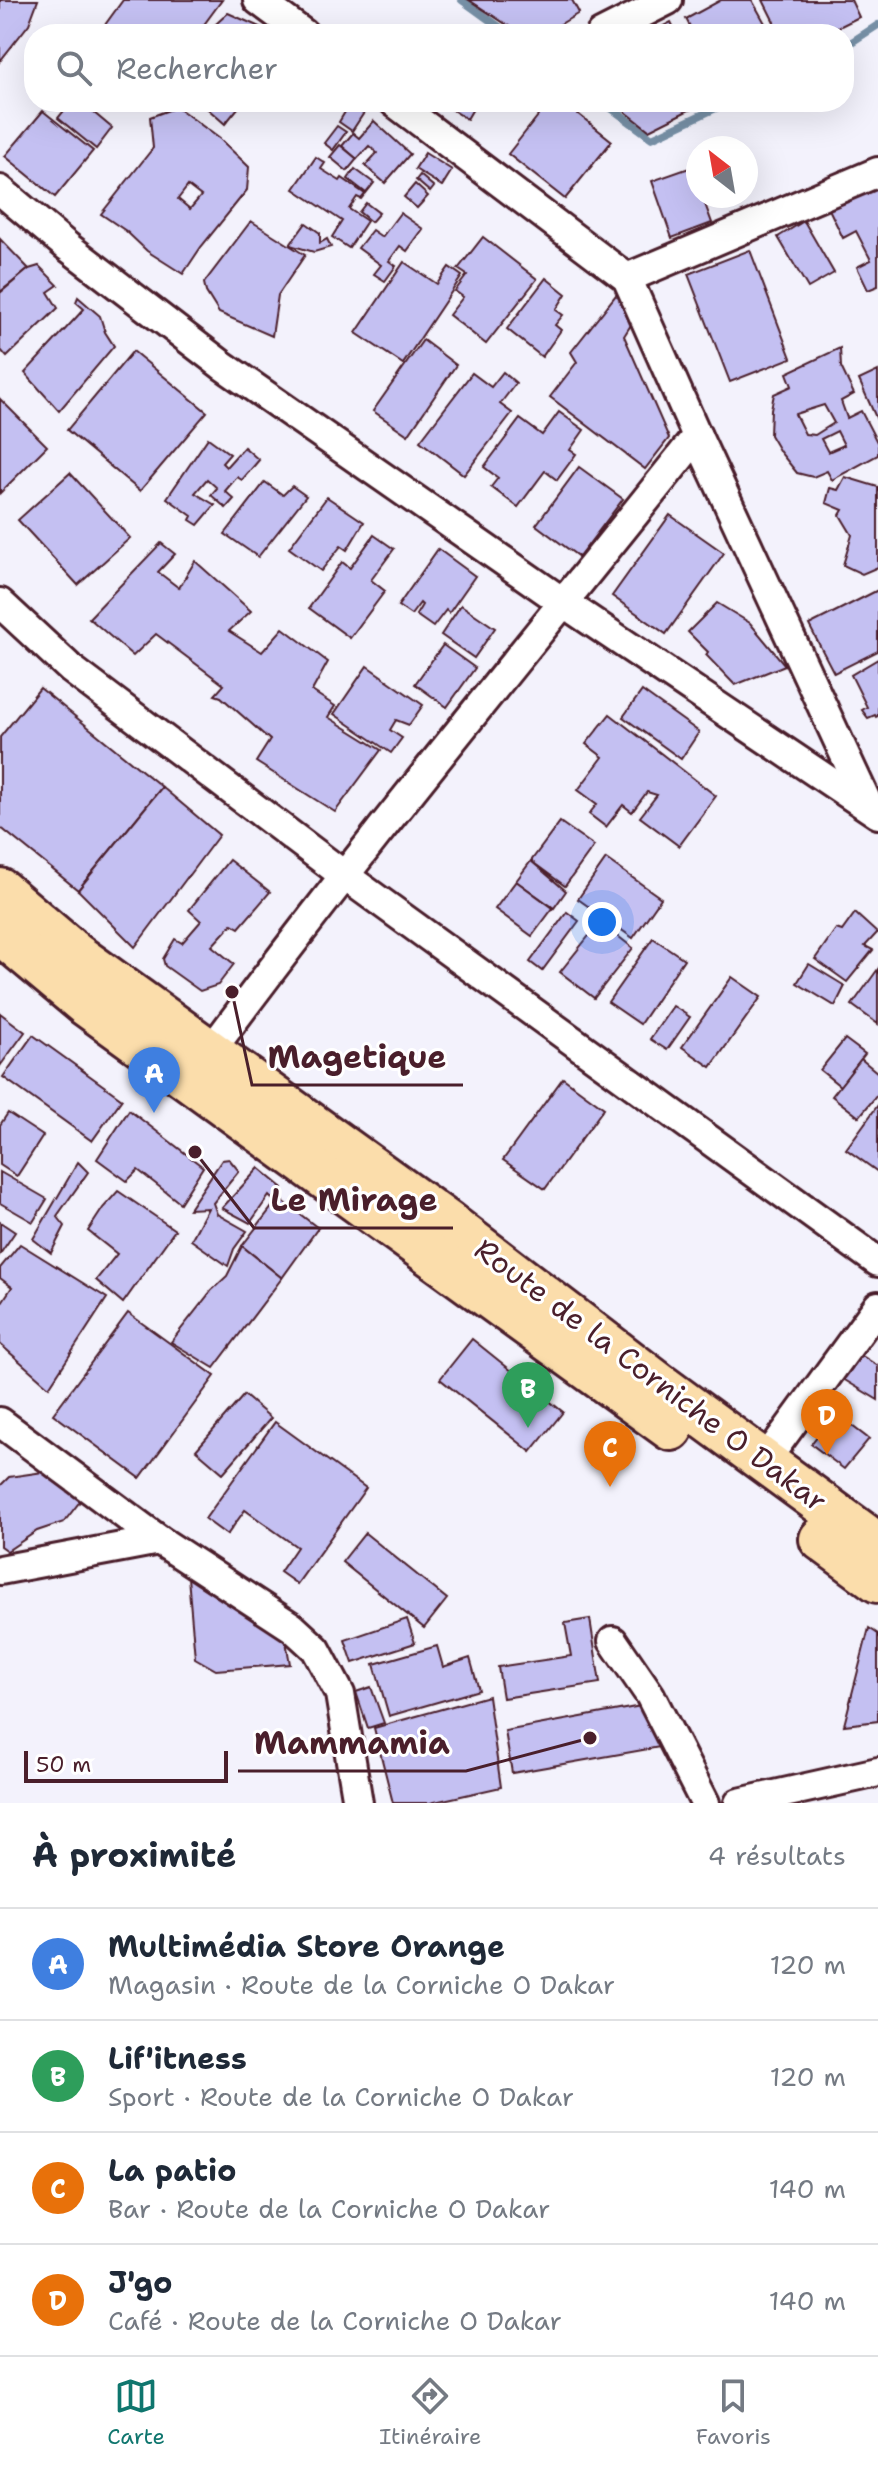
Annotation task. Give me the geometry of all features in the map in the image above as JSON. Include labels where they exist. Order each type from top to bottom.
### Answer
[{"type":"highway","name":"Route de la Corniche O Dakar","points":[[0,890],[75,954],[448,1223],[660,1385],[878,1545]]},
{"type":"highway","name":"Route de la Corniche O Dakar","points":[[0,933],[85,1004],[182,1076],[878,1581]]},
{"type":"street","points":[[258,0],[290,24]]},
{"type":"street","points":[[621,24],[668,0]]},
{"type":"street","points":[[407,112],[627,278],[697,436],[874,811]]},
{"type":"street","points":[[627,278],[878,172]]},
{"type":"street","points":[[0,190],[68,247],[222,365],[564,603],[874,811]]},
{"type":"street","points":[[210,1052],[276,963],[697,436]]},
{"type":"street","points":[[0,603],[71,669],[345,876],[878,1262]]},
{"type":"street","points":[[764,1462],[878,1306]]},
{"type":"street","points":[[0,1422],[159,1540],[292,1627],[316,1649],[340,1694],[358,1803]]},
{"type":"street","points":[[0,1570],[159,1540]]},
{"type":"street","points":[[613,1641],[650,1695],[705,1803]]},
{"type":"street","points":[[739,1803],[878,1772]]},
{"type":"building","points":[[0,0],[38,0],[29,24],[24,24],[24,30],[0,61]]},
{"type":"building","points":[[123,0],[222,0],[204,24],[106,24]]},
{"type":"building","points":[[469,0],[572,0],[579,13],[561,24],[506,24]]},
{"type":"building","points":[[721,0],[752,0],[765,24],[689,24],[686,19]]},
{"type":"building","points":[[763,0],[851,0],[859,17],[845,24],[775,24]]},
{"type":"building","points":[[228,13],[253,24],[216,24]]},
{"type":"building","points":[[42,112],[93,151],[55,197],[5,156]]},
{"type":"building","points":[[63,112],[93,112],[112,128],[96,149],[58,118]]},
{"type":"building","points":[[164,112],[184,112],[220,139],[249,167],[247,190],[183,274],[147,251],[126,231],[101,214],[153,148],[150,117]],"holes":[[[188,186],[201,196],[190,209],[178,199]]]},
{"type":"building","points":[[211,112],[235,112],[225,124]]},
{"type":"building","points":[[345,112],[364,112],[352,131],[339,122]]},
{"type":"building","points":[[456,112],[471,112],[467,119]]},
{"type":"building","points":[[541,112],[576,112],[612,141],[565,199],[508,154]]},
{"type":"building","points":[[626,112],[685,112],[649,130]]},
{"type":"building","points":[[374,121],[410,154],[385,183],[365,166],[377,153],[369,146],[357,159],[342,146],[353,133],[359,138]]},
{"type":"building","points":[[337,126],[346,132],[333,150],[324,143]]},
{"type":"building","points":[[340,145],[357,159],[347,171],[330,157]]},
{"type":"building","points":[[425,153],[452,170],[442,186],[415,169]]},
{"type":"building","points":[[316,157],[325,163],[321,169],[340,181],[342,178],[365,194],[361,199],[357,197],[349,209],[367,221],[349,248],[332,237],[342,221],[294,189]]},
{"type":"building","points":[[355,169],[374,183],[366,193],[348,179]]},
{"type":"building","points":[[686,169],[686,208],[706,208],[712,223],[672,238],[652,181]]},
{"type":"building","points":[[420,175],[434,187],[430,192],[416,180]]},
{"type":"building","points":[[878,183],[878,286],[868,290],[857,267],[871,260],[856,231],[843,238],[828,207]]},
{"type":"building","points":[[415,184],[428,196],[417,208],[404,197]]},
{"type":"building","points":[[366,203],[379,213],[371,222],[359,212]]},
{"type":"building","points":[[400,213],[423,229],[407,251],[400,246],[389,261],[396,266],[385,281],[374,274],[381,265],[358,248],[372,230],[382,237]]},
{"type":"building","points":[[251,221],[305,255],[278,295],[272,336],[219,313],[204,283]]},
{"type":"building","points":[[804,221],[834,273],[808,288],[778,237]]},
{"type":"building","points":[[306,223],[320,233],[320,243],[327,239],[331,247],[314,252],[290,245]]},
{"type":"building","points":[[483,237],[537,279],[486,344],[449,315],[463,297],[455,291],[467,275],[458,269]]},
{"type":"building","points":[[0,239],[29,269],[0,292]]},
{"type":"building","points":[[750,250],[791,358],[730,382],[688,274]]},
{"type":"building","points":[[404,262],[437,284],[449,267],[462,276],[403,364],[356,333]]},
{"type":"building","points":[[39,266],[58,285],[48,292],[58,308],[7,357],[0,349],[0,293],[29,269]]},
{"type":"building","points":[[546,278],[566,294],[556,310],[563,315],[555,325],[561,330],[542,357],[507,329]]},
{"type":"building","points":[[616,295],[639,312],[624,336],[669,438],[645,469],[550,397],[577,362],[571,352]]},
{"type":"building","points":[[78,297],[100,316],[114,346],[59,411],[25,373],[84,309],[76,302]]},
{"type":"building","points":[[423,340],[456,365],[408,435],[373,411]]},
{"type":"building","points":[[840,348],[841,367],[854,394],[841,401],[847,418],[861,411],[878,444],[878,455],[832,480],[827,471],[813,477],[797,473],[770,435],[774,394],[792,386],[787,373]],"holes":[[[824,405],[834,423],[815,435],[805,434],[795,414]],[[837,431],[844,445],[828,452],[821,439]]]},
{"type":"building","points":[[133,351],[207,412],[140,491],[67,430]]},
{"type":"building","points":[[878,371],[878,422],[859,380]]},
{"type":"building","points":[[503,372],[516,383],[500,404],[512,413],[464,475],[420,441],[472,373],[491,387]]},
{"type":"building","points":[[0,399],[47,446],[0,493]]},
{"type":"building","points":[[559,412],[584,430],[570,450],[576,454],[557,480],[545,471],[518,507],[491,487],[498,478],[484,467],[520,419],[542,435]]},
{"type":"building","points":[[208,438],[230,454],[222,463],[226,467],[244,447],[259,460],[242,480],[237,477],[225,491],[234,499],[226,508],[211,495],[217,488],[207,479],[195,493],[215,505],[198,525],[190,520],[192,516],[167,498]]},
{"type":"building","points":[[579,467],[623,499],[579,557],[536,525]]},
{"type":"building","points":[[70,473],[130,538],[78,585],[18,520]]},
{"type":"building","points":[[845,477],[878,487],[878,567],[862,574],[843,565],[852,535],[840,515],[843,510],[826,503],[830,488],[838,490]]},
{"type":"building","points":[[265,482],[283,495],[292,486],[306,496],[258,557],[225,534]]},
{"type":"building","points":[[327,497],[364,522],[347,550],[341,546],[321,571],[289,548]]},
{"type":"building","points":[[670,515],[724,553],[666,634],[612,596]]},
{"type":"building","points":[[374,535],[394,549],[371,580],[385,591],[350,638],[309,608],[342,562],[350,568]]},
{"type":"building","points":[[161,543],[175,554],[158,572],[179,588],[195,561],[251,611],[229,631],[262,652],[283,628],[328,662],[312,691],[335,706],[328,717],[381,750],[335,812],[256,762],[270,740],[215,695],[224,685],[156,634],[133,656],[89,618]]},
{"type":"building","points":[[438,549],[475,576],[449,613],[446,610],[433,627],[416,615],[422,605],[420,603],[411,615],[398,606]]},
{"type":"building","points":[[878,590],[878,651],[834,673],[809,625]]},
{"type":"building","points":[[717,603],[750,623],[785,665],[735,685],[688,632]]},
{"type":"building","points":[[461,605],[495,628],[474,658],[441,635]]},
{"type":"building","points":[[443,645],[475,668],[447,707],[415,684]]},
{"type":"building","points":[[878,659],[878,716],[868,718],[862,710],[867,707],[851,675]]},
{"type":"building","points":[[367,666],[423,705],[409,725],[396,720],[390,730],[402,738],[391,753],[334,714]]},
{"type":"building","points":[[40,688],[162,787],[78,890],[0,827],[0,737]]},
{"type":"building","points":[[642,691],[699,732],[681,759],[623,717]]},
{"type":"building","points":[[610,714],[716,796],[679,846],[640,817],[657,795],[647,792],[632,812],[623,805],[606,827],[589,814],[597,804],[578,790],[603,757],[586,744]]},
{"type":"building","points":[[162,787],[219,835],[135,947],[78,890]]},
{"type":"building","points":[[560,822],[594,846],[565,886],[531,861]]},
{"type":"building","points":[[606,859],[661,898],[633,938],[578,899]]},
{"type":"building","points":[[229,860],[270,892],[239,928],[232,924],[212,946],[234,964],[218,985],[200,991],[165,966],[163,959],[175,939],[182,943],[201,921],[189,910]]},
{"type":"building","points":[[531,861],[566,891],[554,908],[516,881]]},
{"type":"building","points":[[516,881],[553,908],[532,936],[495,909]]},
{"type":"building","points":[[567,912],[579,921],[542,971],[530,962]]},
{"type":"building","points":[[855,913],[877,933],[865,946],[873,950],[847,982],[815,959],[836,929],[842,931]]},
{"type":"building","points":[[600,922],[633,948],[594,998],[560,972]]},
{"type":"building","points":[[653,938],[684,959],[640,1024],[608,1002]]},
{"type":"building","points":[[809,964],[845,986],[835,1006],[797,983]]},
{"type":"building","points":[[878,969],[878,1024],[852,1005]]},
{"type":"building","points":[[732,977],[761,997],[711,1067],[682,1047]]},
{"type":"building","points":[[673,1006],[690,1017],[667,1050],[650,1039]]},
{"type":"building","points":[[0,1013],[25,1032],[0,1066]]},
{"type":"building","points":[[33,1035],[122,1099],[92,1141],[3,1077]]},
{"type":"building","points":[[845,1039],[865,1054],[840,1086],[820,1070]]},
{"type":"building","points":[[861,1059],[878,1073],[878,1094],[859,1117],[832,1096]]},
{"type":"building","points":[[563,1078],[604,1108],[545,1189],[503,1160]]},
{"type":"building","points":[[878,1105],[878,1172],[846,1149]]},
{"type":"building","points":[[129,1110],[203,1167],[180,1203],[138,1170],[127,1181],[97,1159]]},
{"type":"building","points":[[8,1113],[43,1136],[17,1176],[0,1165],[0,1125]]},
{"type":"building","points":[[229,1159],[239,1171],[213,1203],[217,1214],[247,1231],[234,1249],[228,1266],[191,1240],[208,1208],[189,1209],[222,1160]]},
{"type":"building","points":[[78,1162],[88,1172],[57,1216],[65,1226],[51,1253],[33,1239]]},
{"type":"building","points":[[259,1168],[283,1188],[273,1200],[269,1196],[250,1223],[222,1208]]},
{"type":"building","points":[[0,1172],[47,1199],[33,1222],[0,1203]]},
{"type":"building","points":[[118,1191],[175,1230],[123,1303],[96,1280],[117,1254],[88,1231]]},
{"type":"building","points":[[279,1198],[318,1228],[282,1278],[242,1246]]},
{"type":"building","points":[[0,1222],[15,1232],[0,1254]]},
{"type":"building","points":[[20,1244],[107,1298],[49,1387],[0,1344],[0,1305],[12,1287],[0,1278],[0,1268]]},
{"type":"building","points":[[242,1246],[282,1278],[214,1368],[171,1342],[227,1276]]},
{"type":"building","points":[[128,1313],[215,1376],[140,1478],[53,1414]]},
{"type":"building","points":[[472,1339],[563,1412],[531,1452],[440,1379]]},
{"type":"building","points":[[859,1354],[878,1366],[878,1400],[843,1379]]},
{"type":"building","points":[[244,1395],[271,1418],[223,1473],[196,1450]]},
{"type":"building","points":[[835,1413],[869,1439],[844,1469],[811,1444]]},
{"type":"building","points":[[275,1422],[366,1488],[297,1584],[280,1572],[297,1547],[245,1510],[227,1535],[205,1519]]},
{"type":"building","points":[[43,1472],[60,1481],[81,1500],[64,1522],[37,1531],[7,1551],[0,1546],[0,1486],[9,1477]]},
{"type":"building","points":[[365,1533],[447,1599],[424,1628],[342,1562]]},
{"type":"building","points":[[188,1577],[286,1641],[290,1664],[216,1670],[195,1658]]},
{"type":"building","points":[[407,1619],[415,1643],[353,1663],[345,1640]]},
{"type":"building","points":[[590,1619],[600,1683],[503,1698],[498,1667],[571,1656],[565,1623]]},
{"type":"building","points":[[869,1628],[878,1634],[878,1721],[844,1725]]},
{"type":"building","points":[[437,1646],[443,1667],[470,1658],[479,1690],[389,1716],[374,1664]]},
{"type":"building","points":[[371,1687],[384,1723],[368,1728],[356,1692]]},
{"type":"building","points":[[488,1696],[501,1787],[430,1803],[393,1803],[374,1728]]},
{"type":"building","points":[[652,1704],[660,1747],[512,1773],[505,1731]]},
{"type":"waterway","points":[[462,0],[495,24]]},
{"type":"waterway","points":[[854,41],[878,25]]},
{"type":"waterway","points":[[617,112],[652,138],[708,112]]},
{"type":"place","name":"Magetique","points":[[232,992]]},
{"type":"place","name":"Multimédia Store Orange","points":[[154,1113]]},
{"type":"place","name":"Le Mirage","points":[[195,1152]]},
{"type":"place","name":"Lif'itness","points":[[528,1428]]},
{"type":"place","name":"J'go","points":[[827,1455]]},
{"type":"place","name":"La patio","points":[[610,1487]]},
{"type":"place","name":"Mammamia","points":[[590,1738]]}]
